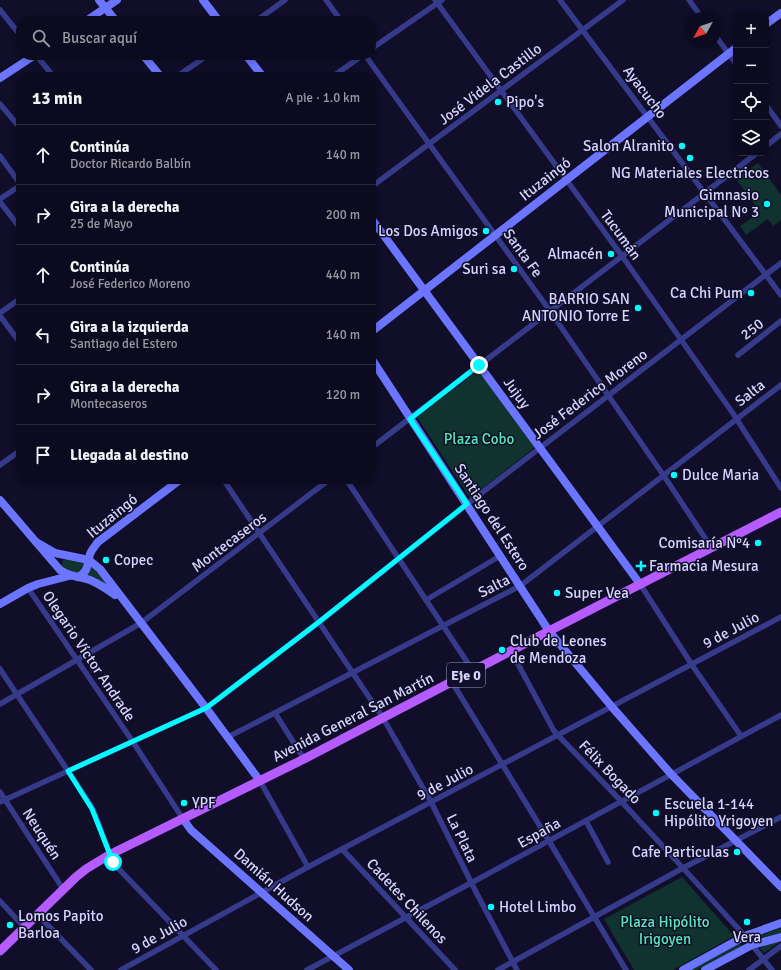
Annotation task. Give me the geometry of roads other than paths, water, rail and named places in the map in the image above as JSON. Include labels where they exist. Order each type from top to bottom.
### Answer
[{"type":"main road","name":"Avenida General San Martín","points":[[0,951],[63,888],[86,869],[109,855],[304,759],[781,512]]},
{"type":"street","points":[[99,0],[112,16]]},
{"type":"street","points":[[93,16],[117,0]]},
{"type":"street","points":[[203,0],[215,16]]},
{"type":"street","points":[[263,16],[284,0]]},
{"type":"street","points":[[326,0],[337,16]]},
{"type":"street","name":"Ayacucho","points":[[560,0],[781,295]]},
{"type":"street","name":"José Videla Castillo","points":[[376,183],[623,0]]},
{"type":"street","points":[[689,0],[698,12]]},
{"type":"street","points":[[376,46],[438,1]]},
{"type":"street","name":"Tucumán","points":[[438,1],[622,256],[736,419],[781,488]]},
{"type":"street","points":[[0,10],[16,30]]},
{"type":"street","points":[[769,22],[781,13]]},
{"type":"street","points":[[721,43],[733,59]]},
{"type":"street","name":"Ituzaingó","points":[[376,328],[733,50]]},
{"type":"street","points":[[0,78],[27,60]]},
{"type":"street","points":[[39,60],[50,72]]},
{"type":"street","points":[[147,60],[157,72]]},
{"type":"street","points":[[183,72],[201,60]]},
{"type":"street","points":[[250,60],[259,72]]},
{"type":"street","points":[[339,72],[357,60]]},
{"type":"street","name":"Santa Fe","points":[[368,60],[550,311],[711,547]]},
{"type":"street","points":[[0,104],[16,123]]},
{"type":"street","points":[[769,109],[781,126]]},
{"type":"street","points":[[769,144],[781,134]]},
{"type":"street","points":[[0,156],[16,178]]},
{"type":"street","points":[[376,444],[753,156]]},
{"type":"street","points":[[16,189],[0,200],[16,222]]},
{"type":"street","name":"Jujuy","points":[[376,225],[640,584]]},
{"type":"street","name":"José Federico Moreno","points":[[2,801],[206,708],[319,622],[467,504],[781,263]]},
{"type":"street","points":[[0,313],[16,302]]},
{"type":"street","points":[[0,316],[16,337]]},
{"type":"street","name":"250","points":[[738,355],[781,321]]},
{"type":"street","name":"Santiago del Estero","points":[[376,366],[549,631],[612,707],[671,774],[781,887]]},
{"type":"street","name":"Salta","points":[[228,737],[520,586],[781,385]]},
{"type":"street","points":[[0,465],[16,454]]},
{"type":"street","name":"Ituzaingó","points":[[65,571],[86,571],[86,561],[98,542],[174,484]]},
{"type":"street","name":"La Plata","points":[[226,484],[382,718],[431,802],[471,883],[517,970]]},
{"type":"street","name":"Montecaseros","points":[[0,704],[141,623],[260,534],[324,484]]},
{"type":"street","points":[[349,484],[473,671]]},
{"type":"street","points":[[0,500],[36,542],[65,571],[98,584],[115,594],[125,603]]},
{"type":"street","points":[[36,542],[52,552],[86,561],[100,569],[260,781],[308,867]]},
{"type":"street","points":[[64,556],[61,558],[65,571]]},
{"type":"street","points":[[426,600],[500,556]]},
{"type":"street","points":[[0,604],[28,588],[65,571]]},
{"type":"street","points":[[46,581],[65,571]]},
{"type":"street","points":[[640,584],[692,665],[741,736]]},
{"type":"street","name":"Olegario Víctor Andrade","points":[[28,588],[133,742],[183,819]]},
{"type":"street","name":"9 de Julio","points":[[121,970],[308,867],[781,617]]},
{"type":"street","name":"Félix Bogado","points":[[510,651],[557,735],[683,868],[745,936],[772,970]]},
{"type":"street","points":[[0,669],[92,809],[109,855],[118,868],[216,970]]},
{"type":"street","points":[[452,682],[626,970]]},
{"type":"street","points":[[275,713],[304,759]]},
{"type":"street","name":"España","points":[[307,970],[781,715]]},
{"type":"street","name":"Neuquén","points":[[0,792],[2,801],[63,888]]},
{"type":"street","points":[[498,970],[683,868],[781,817]]},
{"type":"street","name":"Damián Hudson","points":[[183,819],[191,830],[349,970]]},
{"type":"street","points":[[586,821],[608,862]]},
{"type":"street","name":"Cadetes Chilenos","points":[[342,849],[455,970]]},
{"type":"street","points":[[0,901],[24,927]]},
{"type":"street","points":[[37,914],[92,970]]},
{"type":"street","points":[[683,970],[745,936],[781,923]]},
{"type":"street","points":[[705,970],[752,945],[781,937]]},
{"type":"street","points":[[749,970],[781,946]]},
{"type":"place","name":"Pipo's","points":[[498,102]]},
{"type":"place","name":"Salon Alranito","points":[[682,146]]},
{"type":"place","name":"NG Materiales Electricos","points":[[690,158]]},
{"type":"place","name":"Gimnasio Municipal Nº 3","points":[[767,204]]},
{"type":"place","name":"Los Dos Amigos","points":[[486,231]]},
{"type":"place","name":"Almacén","points":[[611,254]]},
{"type":"place","name":"Suri sa","points":[[514,269]]},
{"type":"place","name":"Ca Chi Pum","points":[[751,293]]},
{"type":"place","name":"BARRIO SAN ANTONIO Torre E","points":[[638,308]]},
{"type":"place","name":"Dulce Maria","points":[[674,475]]},
{"type":"place","name":"Comisaría N°4","points":[[758,543]]},
{"type":"place","name":"Copec","points":[[106,560]]},
{"type":"place","name":"Farmacia Mesura","points":[[641,566]]},
{"type":"place","name":"Super Vea","points":[[557,593]]},
{"type":"place","name":"Club de Leones de Mendoza","points":[[502,650]]},
{"type":"place","name":"YPF","points":[[184,803]]},
{"type":"place","name":"Escuela 1-144 Hipólito Yrigoyen","points":[[656,813]]},
{"type":"place","name":"Cafe Particulas","points":[[737,852]]},
{"type":"place","name":"Hotel Limbo","points":[[491,907]]},
{"type":"place","name":"Vera","points":[[747,922]]},
{"type":"place","name":"Lomos Papito Barloa","points":[[10,925]]},
{"type":"park label","name":"Plaza Cobo","points":[[479,439]]},
{"type":"park label","name":"Plaza Hipólito Irigoyen","points":[[665,930]]}]
